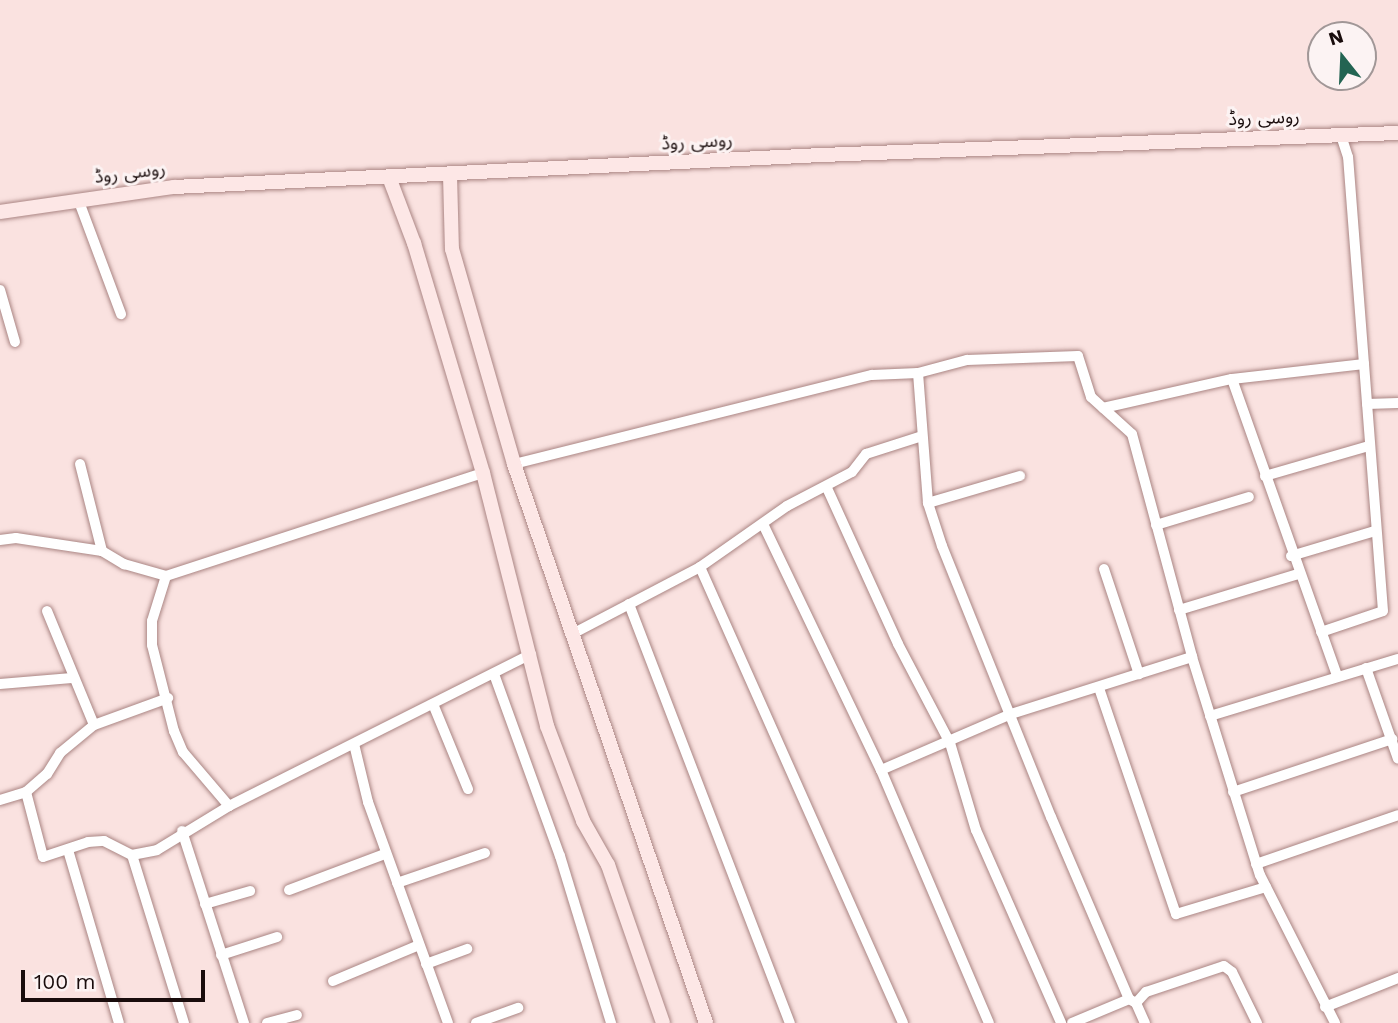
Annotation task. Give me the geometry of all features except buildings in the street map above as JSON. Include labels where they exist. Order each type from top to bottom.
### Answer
[{"type":"street","name":"روسی روڈ","points":[[0,212],[174,187],[1398,133]]},
{"type":"street","points":[[1321,632],[1383,611],[1348,158],[1341,135]]},
{"type":"street","points":[[450,175],[452,249],[514,464],[706,1023]]},
{"type":"street","points":[[389,177],[414,243],[483,473],[564,778],[608,865],[663,1023]]},
{"type":"street","points":[[78,199],[121,314]]},
{"type":"street","points":[[0,290],[15,342]]},
{"type":"street","points":[[514,464],[872,375],[918,373],[967,360],[1078,356],[1085,386],[1103,408],[1132,434],[1192,657],[1256,864],[1335,1023]]},
{"type":"street","points":[[1103,408],[1232,379],[1364,364]]},
{"type":"street","points":[[918,373],[928,503],[1011,714],[1132,1001],[1144,1023]]},
{"type":"street","points":[[1232,379],[1291,556],[1337,676]]},
{"type":"street","points":[[1367,404],[1398,403]]},
{"type":"street","points":[[574,633],[700,567],[787,506],[827,488],[852,472],[866,454],[922,436]]},
{"type":"street","points":[[1265,476],[1369,446]]},
{"type":"street","points":[[80,464],[102,551]]},
{"type":"street","points":[[0,540],[16,538],[102,551],[124,564],[166,576],[483,473]]},
{"type":"street","points":[[928,503],[1020,476]]},
{"type":"street","points":[[827,488],[898,644],[950,743],[976,830],[1060,1023]]},
{"type":"street","points":[[1156,525],[1249,497]]},
{"type":"street","points":[[764,524],[881,770],[989,1023]]},
{"type":"street","points":[[1291,556],[1375,531]]},
{"type":"street","points":[[700,567],[903,1023]]},
{"type":"street","points":[[1104,569],[1139,674]]},
{"type":"street","points":[[1179,610],[1298,574]]},
{"type":"street","points":[[166,576],[152,621],[152,645],[183,752],[229,806]]},
{"type":"street","points":[[629,604],[790,1023]]},
{"type":"street","points":[[47,611],[72,678],[94,725]]},
{"type":"street","points":[[26,792],[42,856],[104,841],[132,855],[157,850],[182,831],[229,806],[531,654]]},
{"type":"street","points":[[881,770],[950,743],[1011,714],[1192,657]]},
{"type":"street","points":[[1210,716],[1398,659]]},
{"type":"street","points":[[1366,668],[1398,759]]},
{"type":"street","points":[[494,674],[560,856],[611,1023]]},
{"type":"street","points":[[0,684],[72,678]]},
{"type":"street","points":[[1100,688],[1176,914],[1266,887]]},
{"type":"street","points":[[0,800],[26,792],[47,774],[60,753],[94,725],[168,698]]},
{"type":"street","points":[[433,704],[468,789]]},
{"type":"street","points":[[1233,792],[1392,739]]},
{"type":"street","points":[[354,744],[385,854],[448,1023]]},
{"type":"street","points":[[1256,864],[1398,815]]},
{"type":"street","points":[[182,831],[244,1023]]},
{"type":"street","points":[[68,850],[119,1023]]},
{"type":"street","points":[[397,883],[485,853]]},
{"type":"street","points":[[289,890],[385,854]]},
{"type":"street","points":[[132,855],[184,1023]]},
{"type":"street","points":[[205,904],[250,891]]},
{"type":"street","points":[[221,955],[277,937]]},
{"type":"street","points":[[333,981],[419,946]]},
{"type":"street","points":[[426,964],[467,949]]},
{"type":"street","points":[[1072,1023],[1091,1020],[1146,992],[1224,966],[1232,972],[1257,1023]]},
{"type":"street","points":[[1325,1007],[1398,978]]},
{"type":"street","points":[[476,1023],[518,1008]]},
{"type":"street","points":[[267,1023],[297,1014]]}]
